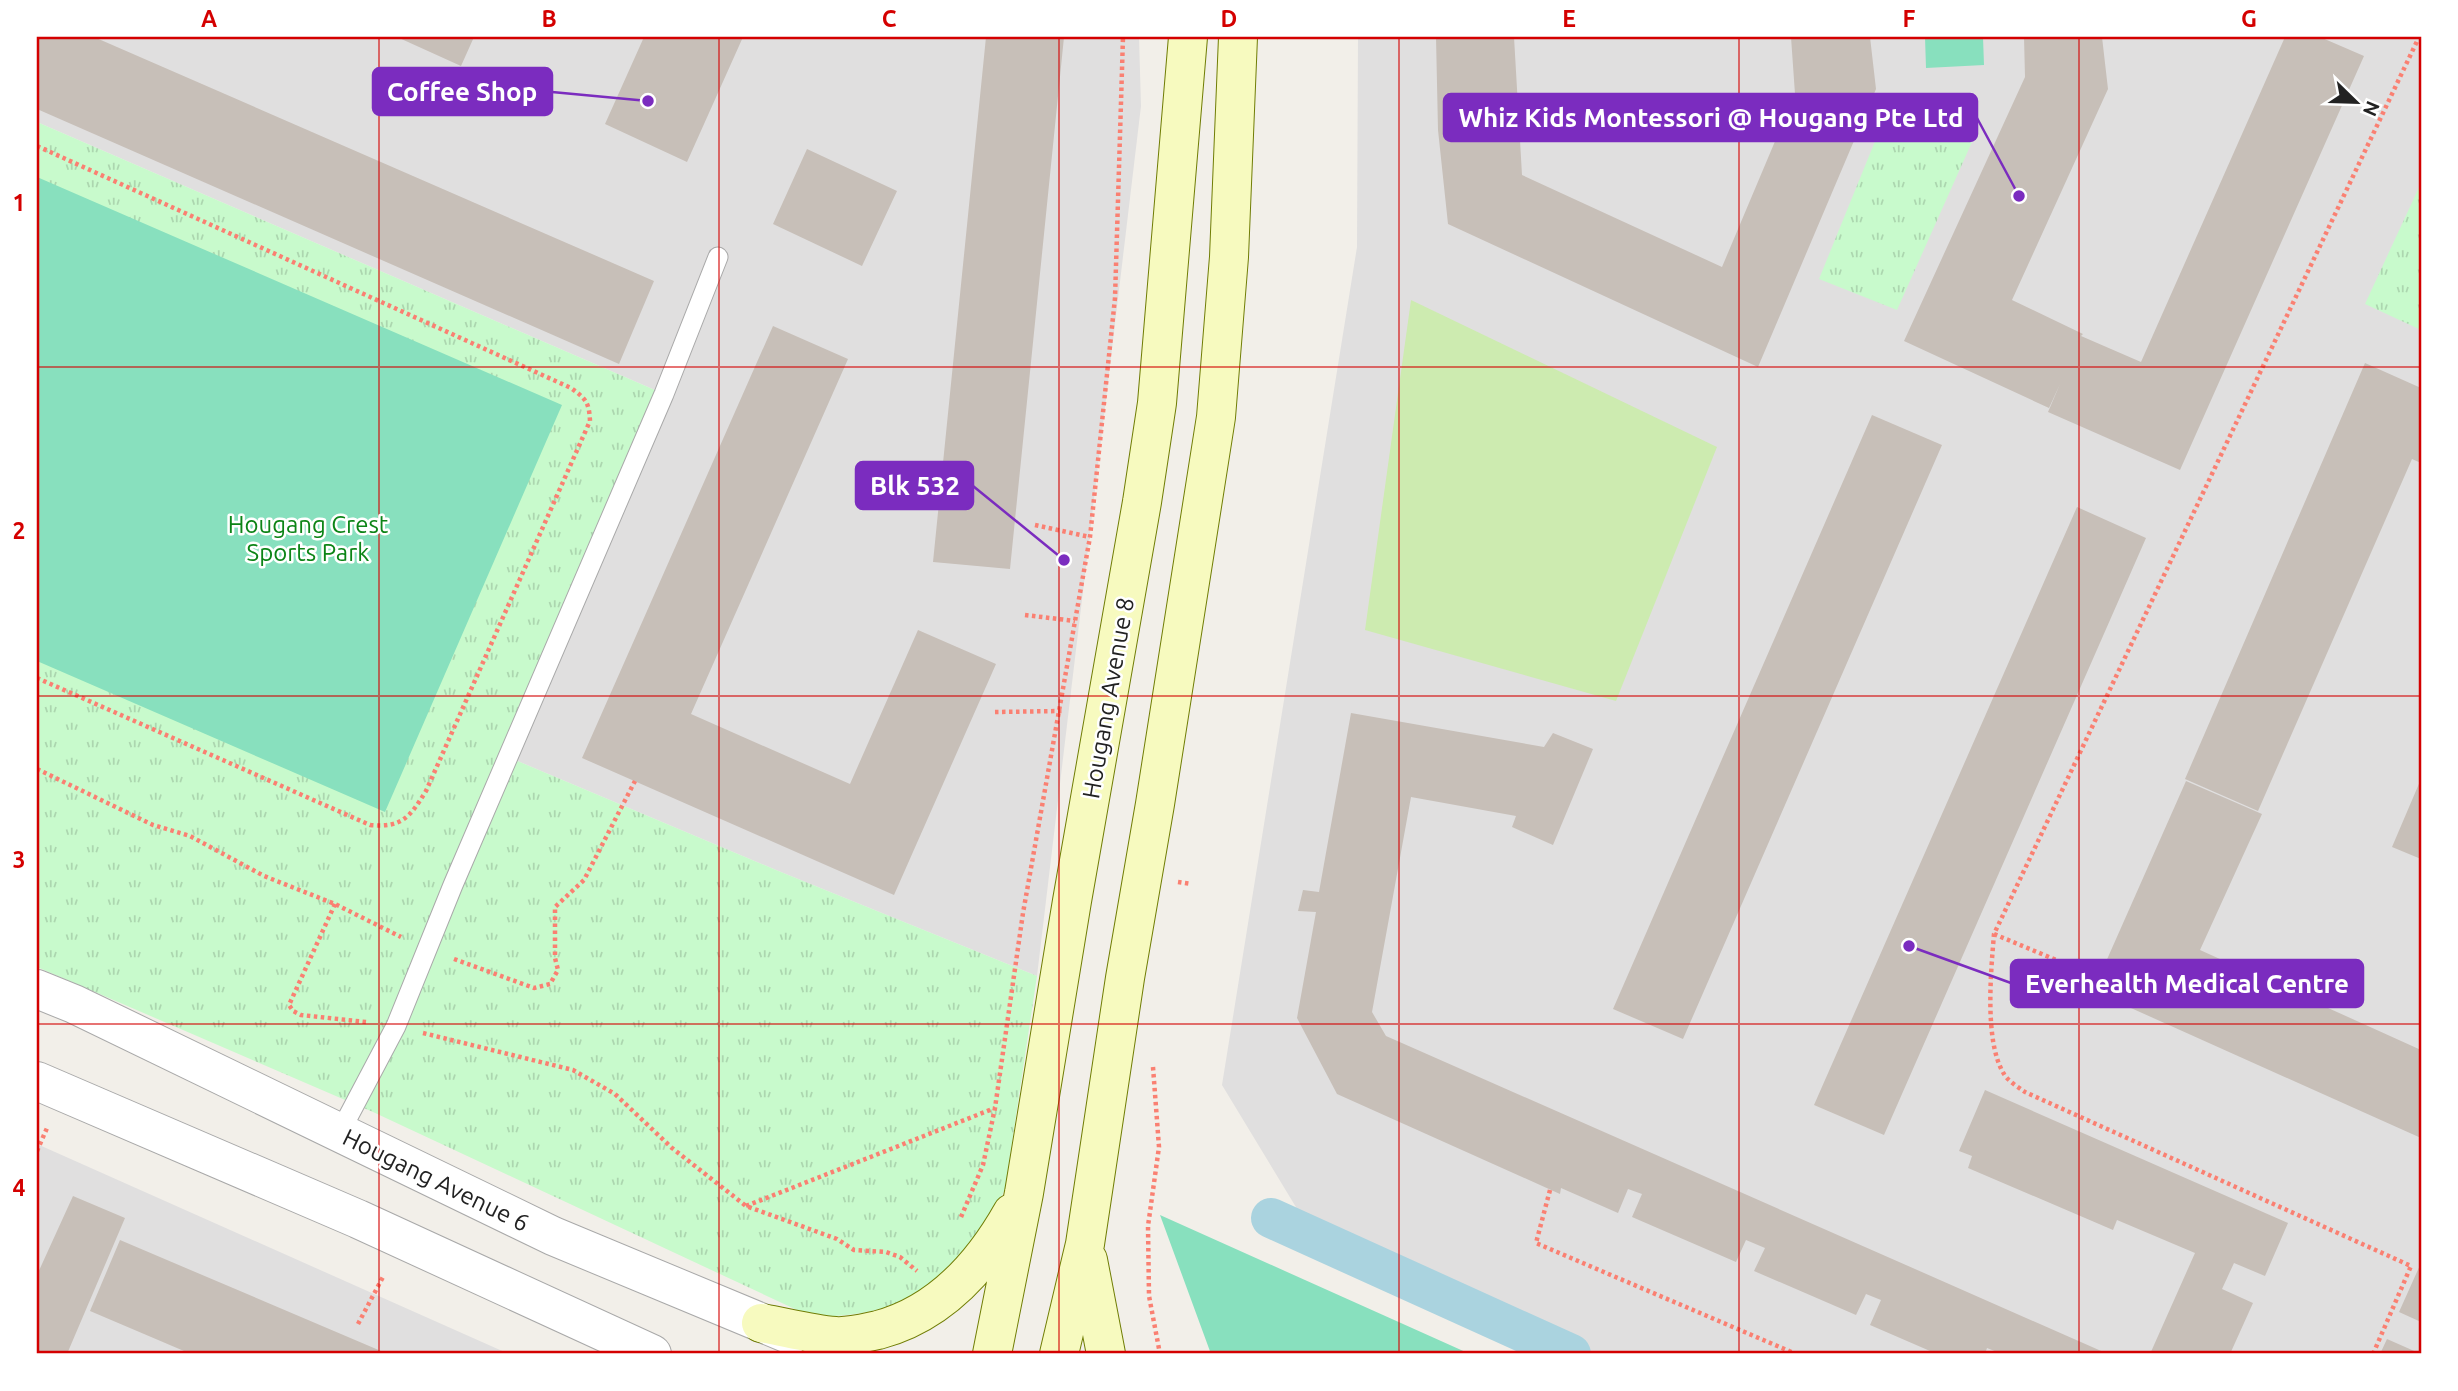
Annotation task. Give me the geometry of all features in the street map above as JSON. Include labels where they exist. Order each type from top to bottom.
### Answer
[{"type":"main road","name":"Hougang Avenue 8","points":[[992,1354],[1024,1193],[1157,403],[1188,37]]},
{"type":"main road","points":[[1059,1354],[1085,1244],[1125,978],[1216,417],[1229,257],[1238,37]]},
{"type":"main road","points":[[761,1323],[836,1336],[869,1332],[904,1322],[937,1302],[982,1259],[1000,1235],[1024,1193]]},
{"type":"main road","points":[[1085,1244],[1106,1354]]},
{"type":"street","name":"Hougang Avenue 6","points":[[37,989],[74,1004],[553,1236],[842,1354]]},
{"type":"street","points":[[37,1081],[358,1219],[652,1354]]},
{"type":"lane","points":[[339,1134],[396,1026],[426,949],[664,394],[718,257]]},
{"type":"path","points":[[957,1225],[983,1165],[995,1108],[1023,913],[1090,537],[1115,298],[1123,37]]},
{"type":"path","points":[[2373,1354],[2411,1266],[2025,1092],[2004,1075],[1993,1043],[1989,992],[1994,934],[2419,37]]},
{"type":"path","points":[[37,146],[571,388],[585,399],[589,407],[590,421],[426,791],[415,809],[399,824],[370,825],[37,678]]},
{"type":"path","points":[[1035,525],[1090,537]]},
{"type":"path","points":[[1025,615],[1075,621]]},
{"type":"path","points":[[995,712],[1059,711]]},
{"type":"path","points":[[37,769],[153,825],[190,836],[264,876],[335,904],[426,949],[534,988],[550,984],[558,970],[555,958],[555,907],[584,880],[635,781]]},
{"type":"path","points":[[335,904],[289,1005],[293,1011],[301,1015],[396,1026],[573,1070],[615,1094],[672,1148],[746,1206],[836,1239],[854,1250],[886,1252],[900,1257],[916,1269],[922,1278]]},
{"type":"path","points":[[1994,934],[2092,975]]},
{"type":"path","points":[[746,1206],[995,1108]]},
{"type":"path","points":[[37,1151],[51,1117]]},
{"type":"path","points":[[1550,1190],[1536,1243],[1796,1354]]},
{"type":"path","points":[[358,1324],[388,1268]]},
{"type":"shaded area","points":[[37,37],[1139,37],[1141,106],[1037,976],[508,757],[664,394],[37,122]]},
{"type":"shaded area","points":[[1358,37],[2421,37],[2421,1354],[1598,1354],[1308,1227],[1222,1085],[1357,247]]},
{"type":"shaded area","points":[[37,1144],[509,1354],[37,1354]]},
{"type":"green space","points":[[1925,37],[1983,37],[1984,65],[1926,68]]},
{"type":"green space","points":[[1891,102],[1972,142],[1897,310],[1819,279]]},
{"type":"green space","name":"Hougang Crest Sports Park","points":[[37,122],[664,394],[508,757],[1037,976],[1005,1189],[977,1237],[929,1286],[912,1297],[885,1308],[856,1314],[812,1317],[373,1112],[37,967]]},
{"type":"green space","points":[[37,177],[562,405],[385,812],[37,661]]},
{"type":"green space","points":[[2421,183],[2421,330],[2365,304]]},
{"type":"green space","points":[[1411,300],[1717,447],[1616,701],[1365,630]]},
{"type":"green space","points":[[1160,1215],[1470,1354],[1211,1354]]},
{"type":"building","points":[[37,37],[94,37],[654,281],[619,364],[37,109]]},
{"type":"building","points":[[397,37],[474,37],[461,66]]},
{"type":"building","points":[[644,37],[743,37],[687,162],[605,124]]},
{"type":"building","points":[[986,37],[1064,37],[1010,569],[933,562]]},
{"type":"building","points":[[1436,37],[1514,37],[1522,175],[1722,267],[1795,94],[1791,37],[1870,37],[1876,89],[1758,367],[1448,224],[1438,130]]},
{"type":"building","points":[[2024,37],[2102,37],[2108,89],[2012,300],[2083,334],[2081,336],[2141,362],[2285,37],[2320,37],[2364,56],[2180,470],[2048,412],[2060,384],[2049,408],[1904,341],[2025,77]]},
{"type":"building","points":[[807,149],[897,191],[862,266],[773,224]]},
{"type":"building","points":[[773,326],[848,359],[691,714],[850,784],[918,630],[996,664],[894,895],[582,758]]},
{"type":"building","points":[[2365,363],[2421,388],[2421,463],[2412,459],[2258,811],[2185,779]]},
{"type":"building","points":[[1872,415],[1942,445],[1683,1039],[1613,1009]]},
{"type":"building","points":[[2077,507],[2146,538],[1884,1135],[1814,1105]]},
{"type":"building","points":[[1351,713],[1544,747],[1553,733],[1593,749],[1553,845],[1512,827],[1516,816],[1411,797],[1372,1012],[1386,1036],[2108,1354],[2002,1354],[1987,1348],[1985,1354],[1937,1354],[1870,1325],[1881,1300],[1866,1294],[1856,1315],[1754,1271],[1765,1248],[1746,1240],[1736,1262],[1632,1217],[1642,1194],[1628,1189],[1618,1213],[1561,1188],[1560,1194],[1337,1094],[1297,1018],[1316,912],[1298,911],[1303,890],[1319,892]]},
{"type":"building","points":[[2421,779],[2421,859],[2392,847]]},
{"type":"building","points":[[2186,781],[2262,814],[2200,950],[2421,1050],[2421,1138],[2093,991]]},
{"type":"building","points":[[1985,1090],[2288,1223],[2265,1276],[2234,1263],[2222,1289],[2253,1303],[2230,1354],[2150,1354],[2195,1253],[2117,1220],[2113,1230],[1968,1168],[1972,1156],[1959,1151]]},
{"type":"building","points":[[73,1196],[125,1218],[67,1354],[37,1354],[37,1275]]},
{"type":"building","points":[[120,1240],[388,1354],[191,1354],[90,1311]]},
{"type":"building","points":[[2421,1263],[2421,1322],[2399,1312]]},
{"type":"building","points":[[2387,1339],[2421,1354],[2380,1354]]},
{"type":"waterway","points":[[1271,1218],[1571,1354]]},
{"type":"place","name":"Coffee Shop","points":[[648,101]]},
{"type":"place","name":"Whiz Kids Montessori @ Hougang Pte Ltd","points":[[2019,196]]},
{"type":"place","name":"Blk 532","points":[[1064,560]]},
{"type":"place","name":"Everhealth Medical Centre","points":[[1909,946]]}]
